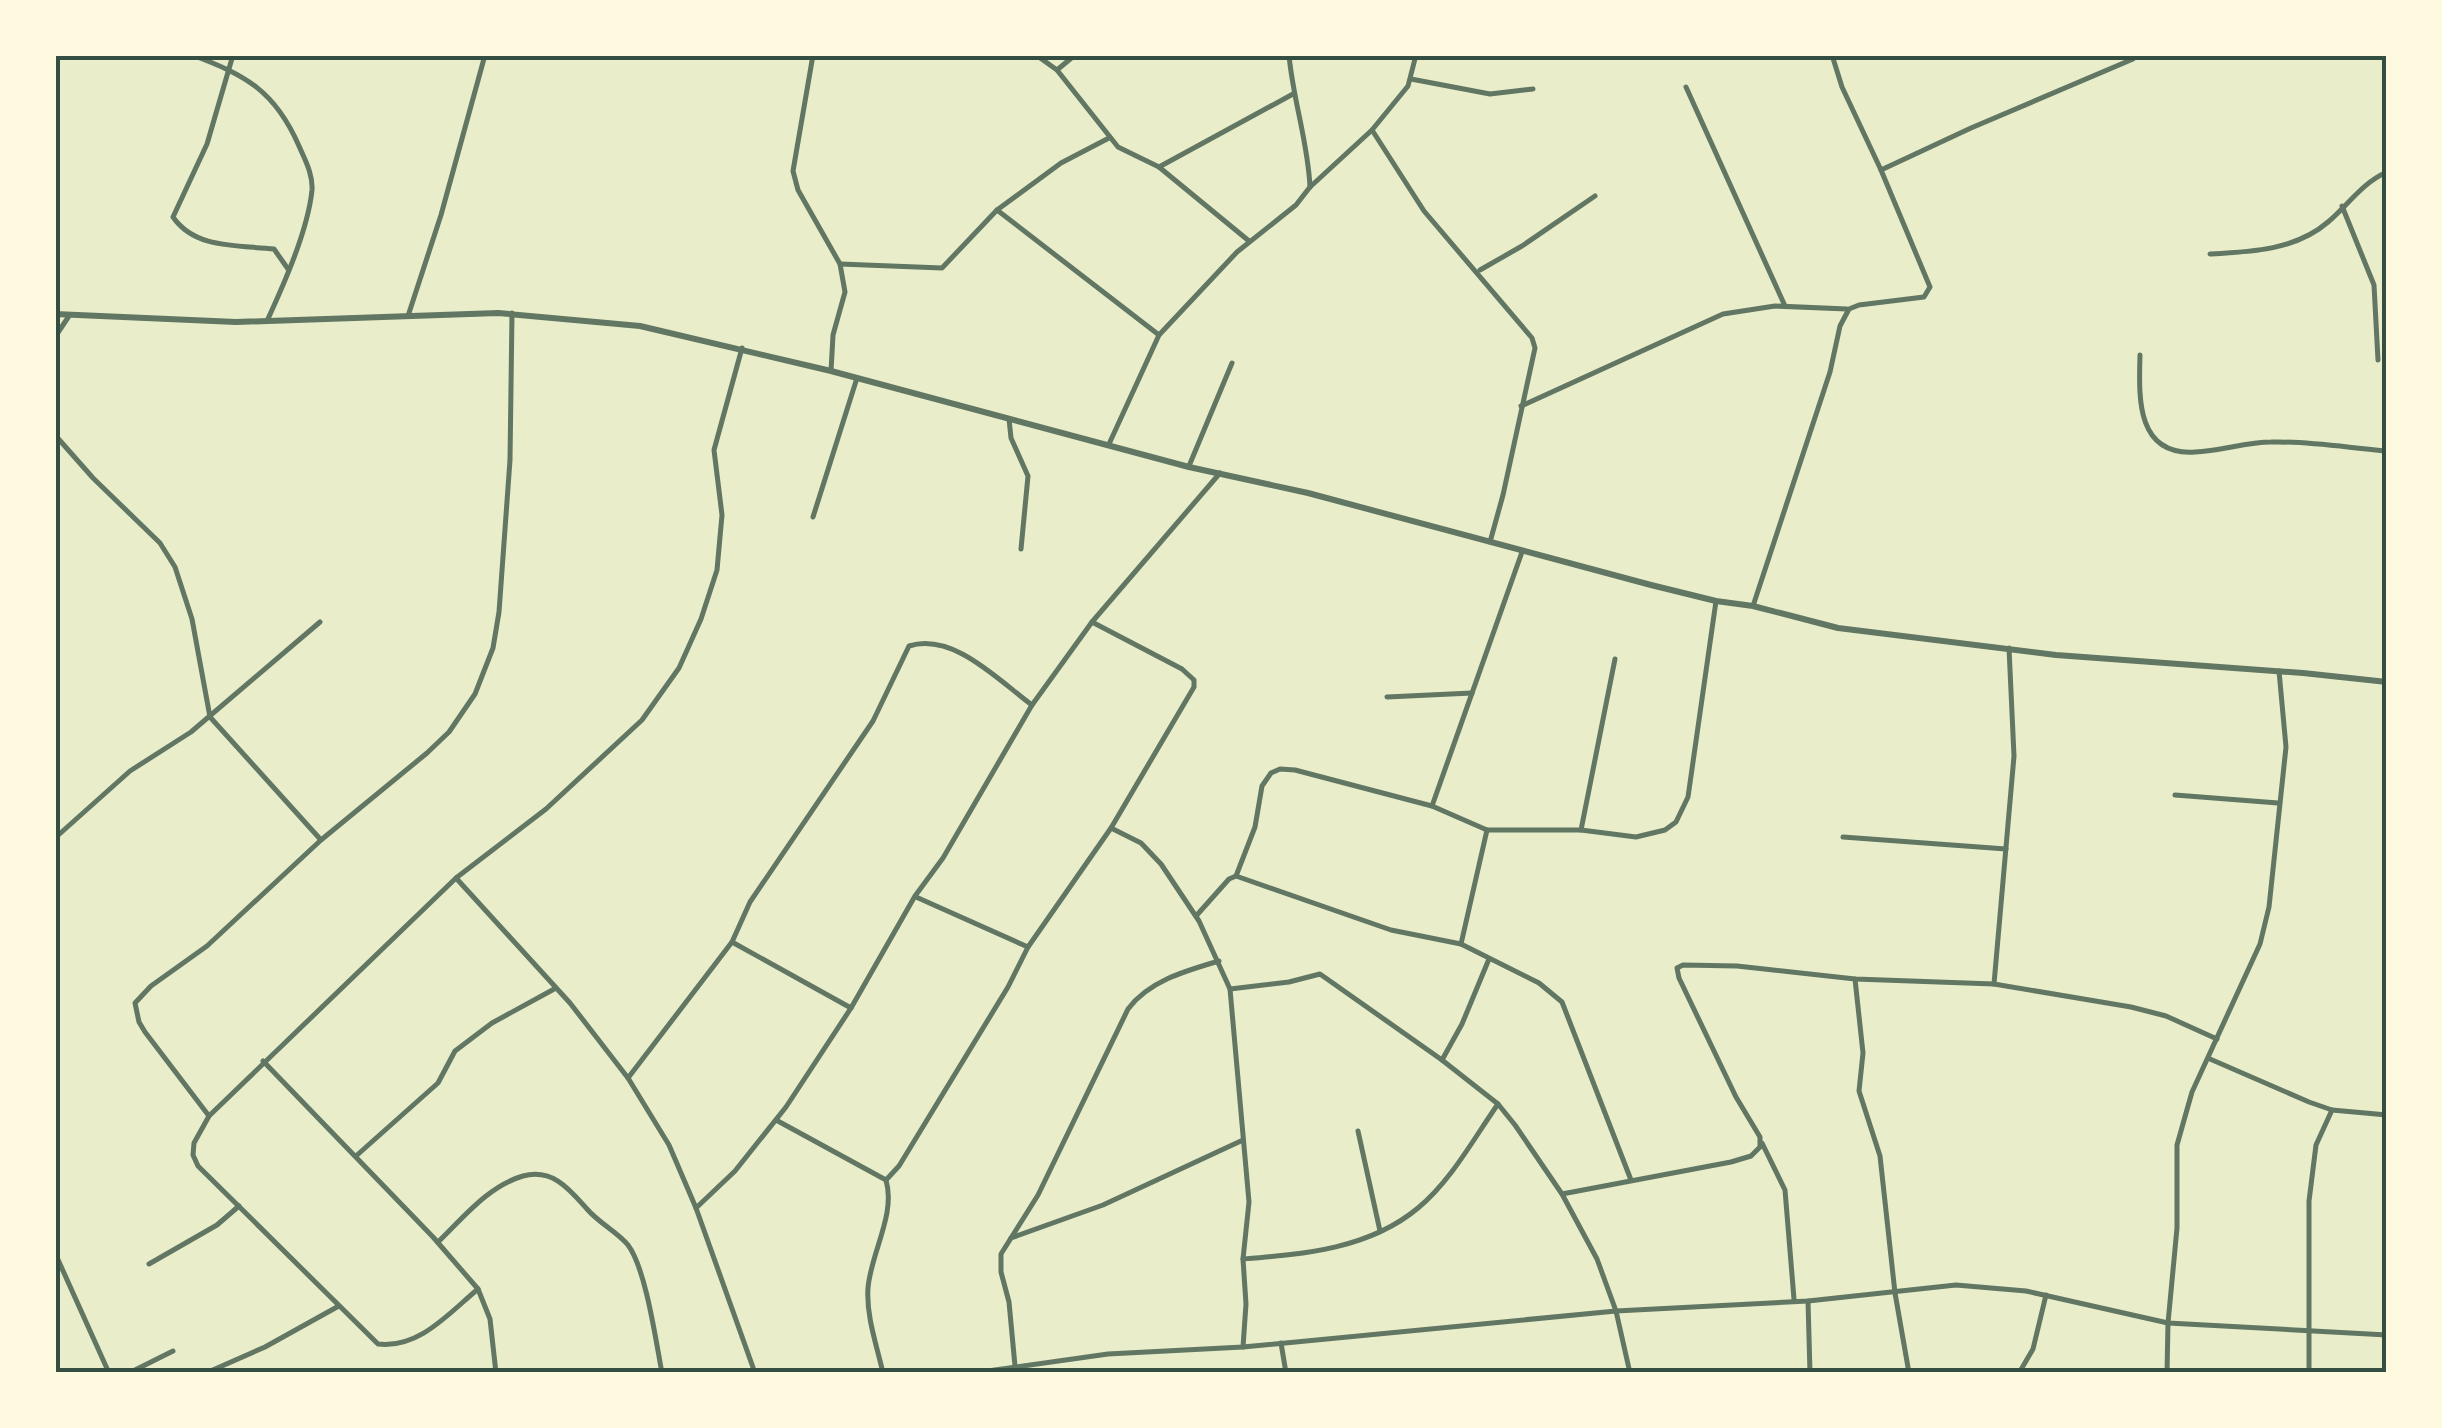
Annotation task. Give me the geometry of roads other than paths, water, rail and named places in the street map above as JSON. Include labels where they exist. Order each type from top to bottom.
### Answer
[{"type":"street","points":[[192,55],[228,68],[266,93],[280,110],[309,169],[312,189],[295,255],[267,321]]},
{"type":"street","points":[[233,55],[207,144],[173,216],[185,234],[202,240],[274,249],[288,270]]},
{"type":"street","points":[[407,317],[441,215],[485,55]]},
{"type":"street","points":[[813,55],[793,171],[798,190],[840,264],[845,292],[833,335],[830,371]]},
{"type":"street","points":[[1036,55],[1057,70],[1118,147],[1160,166],[1250,242]]},
{"type":"street","points":[[1057,70],[1075,55]]},
{"type":"street","points":[[1289,55],[1293,94],[1308,148],[1310,187]]},
{"type":"street","points":[[1109,444],[1159,335],[1250,242],[1296,204],[1372,130],[1404,93],[1416,55]]},
{"type":"street","points":[[1521,406],[1723,314],[1785,306],[1849,310],[1859,305],[1924,297],[1930,288],[1842,87],[1832,55]]},
{"type":"street","points":[[1881,170],[2133,59]]},
{"type":"street","points":[[1411,79],[1490,94],[1532,89]]},
{"type":"street","points":[[1686,87],[1785,306]]},
{"type":"street","points":[[1160,166],[1293,94]]},
{"type":"street","points":[[1372,130],[1424,210],[1532,338],[1535,348],[1504,495],[1490,542]]},
{"type":"street","points":[[840,264],[942,268],[997,210],[1060,163],[1109,138]]},
{"type":"street","points":[[2210,254],[2265,251],[2279,246],[2326,224],[2369,180],[2387,172]]},
{"type":"street","points":[[1478,271],[1595,196]]},
{"type":"street","points":[[2342,206],[2374,285],[2378,360]]},
{"type":"street","points":[[997,210],[1159,335]]},
{"type":"street","points":[[1753,606],[1830,372],[1840,326],[1849,310]]},
{"type":"street","points":[[55,337],[70,313]]},
{"type":"street","points":[[209,1116],[145,1032],[134,1004],[207,946],[321,840],[449,732],[475,694],[486,670],[499,612],[510,460],[512,313]]},
{"type":"street","points":[[55,314],[267,321],[512,313],[640,326],[742,348],[1716,601],[1753,606],[1838,628],[2056,655],[2387,682]]},
{"type":"street","points":[[478,1288],[424,1334],[396,1346],[378,1344],[198,1166],[193,1154],[198,1132],[263,1061],[295,1037],[394,934],[456,878],[572,786],[642,720],[679,668],[717,570],[722,514],[714,450],[742,348]]},
{"type":"street","points":[[2140,354],[2139,405],[2146,428],[2174,450],[2191,453],[2270,442],[2387,450]]},
{"type":"street","points":[[1189,467],[1232,362]]},
{"type":"street","points":[[812,517],[858,378]]},
{"type":"street","points":[[1009,419],[1011,438],[1028,476],[1020,548]]},
{"type":"street","points":[[55,436],[151,533],[174,567],[192,619],[210,717],[321,840]]},
{"type":"street","points":[[696,1208],[735,1170],[776,1120],[852,1008],[915,896],[943,858],[1032,705],[1092,622],[1220,473]]},
{"type":"street","points":[[1432,806],[1522,552]]},
{"type":"street","points":[[1236,876],[1255,827],[1262,786],[1271,773],[1280,770],[1294,770],[1432,806],[1487,830],[1581,830],[1636,838],[1665,830],[1682,813],[1694,768],[1716,601]]},
{"type":"street","points":[[55,838],[130,772],[210,717],[320,622]]},
{"type":"street","points":[[886,1180],[1008,987],[1028,947],[1111,828],[1190,695],[1194,680],[1182,669],[1092,622]]},
{"type":"street","points":[[628,1078],[732,942],[750,902],[873,720],[908,646],[927,640],[953,649],[1032,705]]},
{"type":"street","points":[[1994,984],[2014,756],[2009,647]]},
{"type":"street","points":[[1581,830],[1615,659]]},
{"type":"street","points":[[2167,1373],[2178,1228],[2177,1145],[2192,1092],[2260,944],[2273,876],[2286,747],[2279,671]]},
{"type":"street","points":[[1387,697],[1472,693]]},
{"type":"street","points":[[2175,796],[2278,803]]},
{"type":"street","points":[[1111,828],[1141,842],[1162,864],[1196,916],[1230,989],[1249,1202],[1243,1259],[1243,1347]]},
{"type":"street","points":[[1461,944],[1487,830]]},
{"type":"street","points":[[1843,837],[2006,849]]},
{"type":"street","points":[[1196,916],[1236,876],[1391,930],[1461,944],[1539,983],[1562,1002],[1631,1180]]},
{"type":"street","points":[[456,878],[556,988],[628,1078],[675,1157],[755,1373]]},
{"type":"street","points":[[915,896],[1028,947]]},
{"type":"street","points":[[732,942],[852,1008]]},
{"type":"street","points":[[1442,1060],[1489,959]]},
{"type":"street","points":[[1015,1366],[1009,1302],[1001,1272],[1002,1254],[1038,1195],[1139,993],[1218,962]]},
{"type":"street","points":[[1794,1299],[1785,1190],[1705,1033],[1677,968],[1692,964],[1738,966],[1855,979],[1994,984],[2149,1011],[2216,1039]]},
{"type":"street","points":[[1230,989],[1320,974],[1498,1104],[1562,1194],[1597,1259],[1616,1311],[1630,1373]]},
{"type":"street","points":[[1855,979],[1863,1053],[1859,1091],[1880,1156],[1895,1293],[1909,1373]]},
{"type":"street","points":[[356,1156],[438,1082],[456,1051],[492,1023],[556,988]]},
{"type":"street","points":[[2209,1058],[2332,1110],[2387,1115]]},
{"type":"street","points":[[263,1061],[478,1288],[490,1319],[496,1373]]},
{"type":"street","points":[[1243,1259],[1334,1248],[1380,1231],[1416,1210],[1498,1104]]},
{"type":"street","points":[[2309,1373],[2309,1202],[2316,1145],[2332,1110]]},
{"type":"street","points":[[776,1120],[886,1180],[890,1194],[868,1285],[884,1373]]},
{"type":"street","points":[[1358,1130],[1380,1231]]},
{"type":"street","points":[[1562,1194],[1751,1156],[1760,1147],[1760,1138]]},
{"type":"street","points":[[1010,1239],[1102,1205],[1243,1140]]},
{"type":"street","points":[[438,1242],[486,1195],[506,1183],[524,1175],[552,1177],[566,1185],[628,1246],[648,1305],[662,1373]]},
{"type":"street","points":[[149,1264],[217,1225],[240,1206]]},
{"type":"street","points":[[55,1253],[109,1373]]},
{"type":"street","points":[[973,1373],[1108,1354],[1281,1344],[1616,1311],[1808,1301],[1956,1286],[2046,1295],[2168,1323],[2387,1334]]},
{"type":"street","points":[[2019,1373],[2034,1349],[2046,1295]]},
{"type":"street","points":[[1808,1301],[1810,1373]]},
{"type":"street","points":[[206,1373],[275,1342],[337,1307]]},
{"type":"street","points":[[1281,1344],[1286,1373]]},
{"type":"street","points":[[129,1373],[173,1351]]},
{"type":"street","points":[[1035,1365],[1036,1373]]}]
